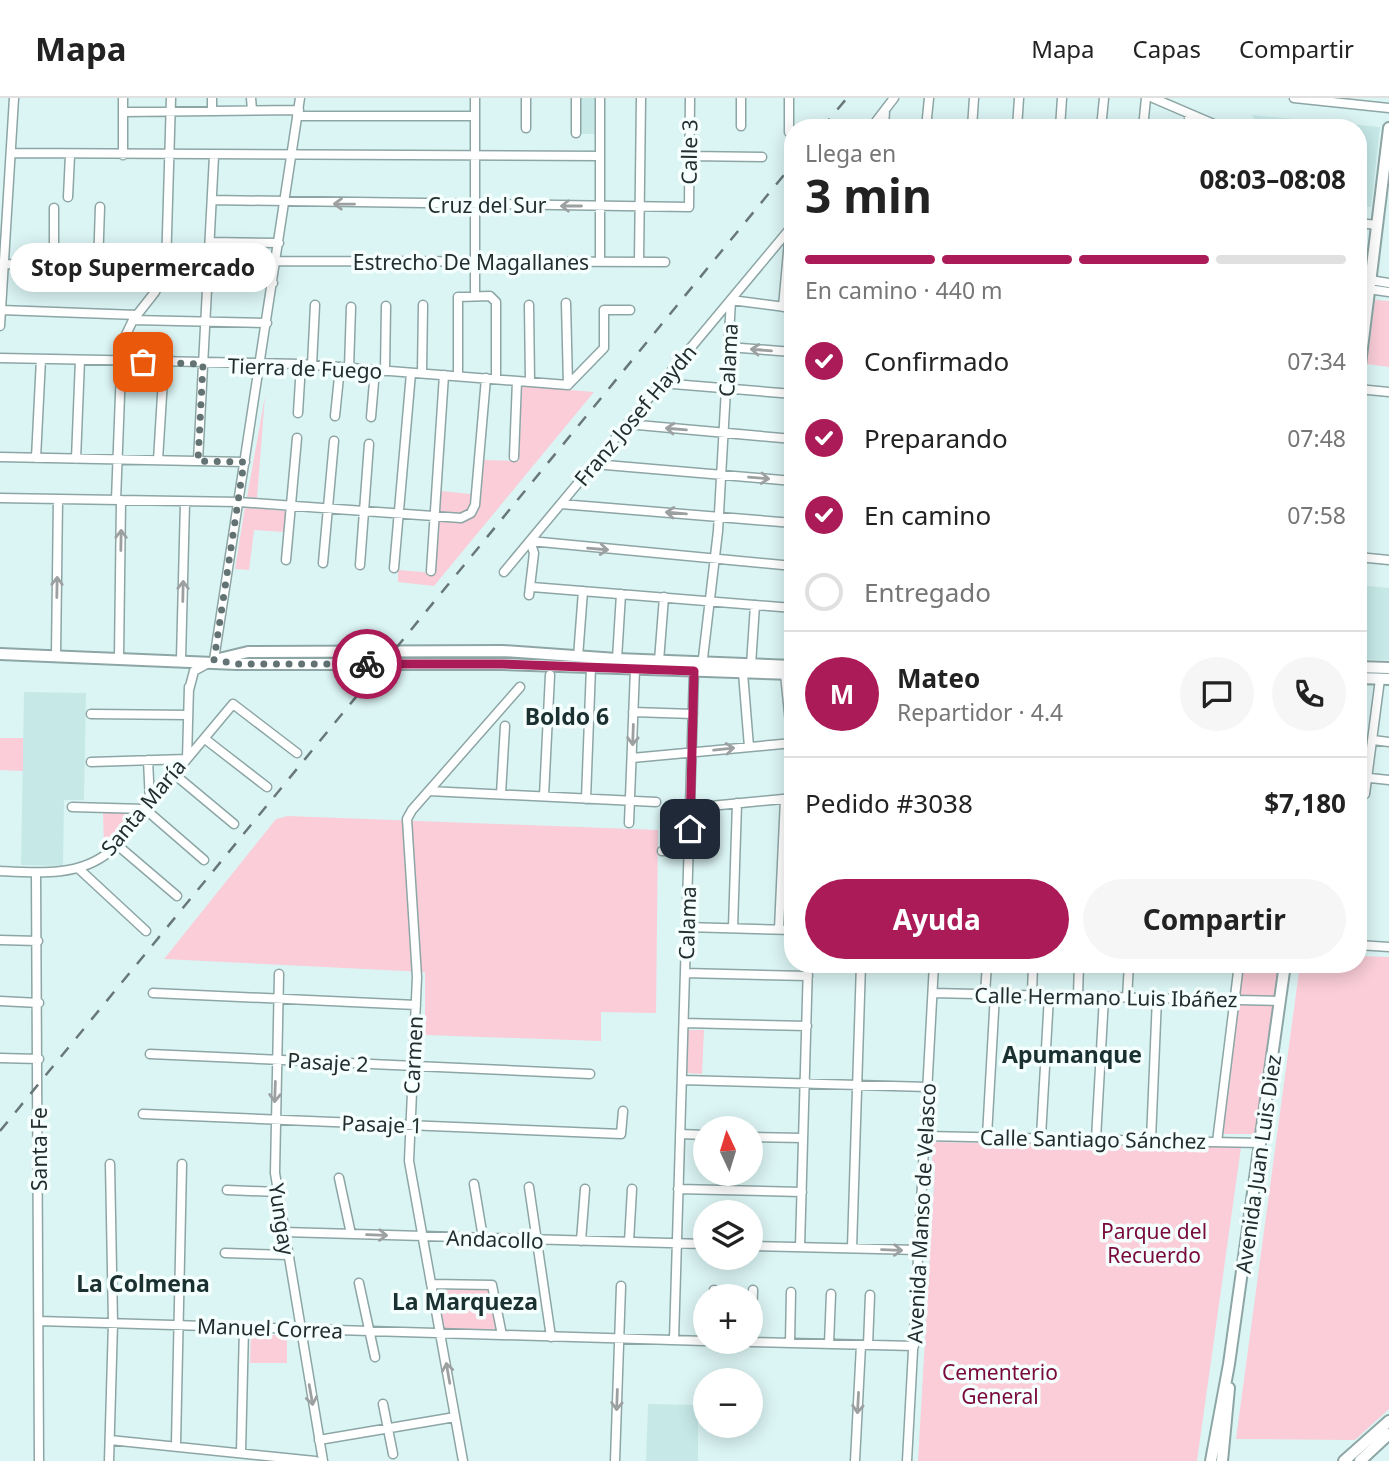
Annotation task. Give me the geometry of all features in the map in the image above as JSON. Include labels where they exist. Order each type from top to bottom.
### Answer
[{"type":"main road","points":[[1367,300],[1389,128]]},
{"type":"main road","points":[[214,660],[248,652],[503,651],[659,661],[698,667]]},
{"type":"main road","points":[[0,654],[214,660],[237,664],[635,669],[698,667],[784,671]]},
{"type":"main road","points":[[1367,667],[1389,668]]},
{"type":"main road","points":[[1367,678],[1385,679]]},
{"type":"main road","name":"Avenida Juan Luis Diez","points":[[1212,1461],[1230,1364],[1284,973]]},
{"type":"main road","name":"Avenida Juan Luis Diez","points":[[1222,1461],[1230,1364]]},
{"type":"main road","points":[[1344,1461],[1389,1421]]},
{"type":"main road","points":[[1360,1461],[1389,1434]]},
{"type":"street","points":[[0,326],[14,98]]},
{"type":"street","points":[[122,155],[123,98]]},
{"type":"street","points":[[119,657],[118,460],[122,343],[135,317],[155,292],[166,268],[171,98]]},
{"type":"street","points":[[212,98],[212,111]]},
{"type":"street","points":[[251,98],[251,110]]},
{"type":"street","points":[[189,690],[194,671],[214,660],[300,98]]},
{"type":"street","points":[[475,98],[475,292]]},
{"type":"street","points":[[526,98],[526,128]]},
{"type":"street","points":[[576,98],[576,134]]},
{"type":"street","points":[[600,98],[600,262]]},
{"type":"street","points":[[639,262],[641,98]]},
{"type":"street","name":"Calle 3","points":[[689,206],[690,98]]},
{"type":"street","points":[[741,98],[741,126]]},
{"type":"street","points":[[789,98],[789,119]]},
{"type":"street","points":[[878,119],[894,98]]},
{"type":"street","points":[[927,119],[929,98]]},
{"type":"street","points":[[973,119],[974,98]]},
{"type":"street","points":[[1018,119],[1019,98]]},
{"type":"street","points":[[1061,119],[1062,98]]},
{"type":"street","points":[[1102,119],[1104,98]]},
{"type":"street","points":[[1144,119],[1146,98]]},
{"type":"street","points":[[1153,98],[1201,119]]},
{"type":"street","points":[[1294,98],[1335,100],[1389,108]]},
{"type":"street","points":[[885,119],[886,109]]},
{"type":"street","points":[[123,112],[251,110],[475,116]]},
{"type":"street","points":[[1189,114],[1189,119]]},
{"type":"street","points":[[11,153],[170,156],[600,156]]},
{"type":"street","points":[[68,197],[70,155]]},
{"type":"street","points":[[198,461],[214,156]]},
{"type":"street","points":[[689,156],[762,157]]},
{"type":"street","name":"Cruz del Sur","points":[[212,200],[689,206]]},
{"type":"street","points":[[98,266],[100,207]]},
{"type":"street","points":[[54,208],[54,265]]},
{"type":"street","points":[[1367,224],[1377,225]]},
{"type":"street","name":"Franz Josef Haydn","points":[[505,572],[784,235]]},
{"type":"street","points":[[210,243],[279,243]]},
{"type":"street","name":"Estrecho De Magallanes","points":[[276,261],[665,262]]},
{"type":"street","points":[[4,264],[166,268]]},
{"type":"street","points":[[208,282],[273,283]]},
{"type":"street","points":[[1369,285],[1389,283]]},
{"type":"street","points":[[1369,285],[1389,292]]},
{"type":"street","points":[[458,376],[458,297],[490,296],[496,302],[496,379]]},
{"type":"street","points":[[731,300],[783,307],[784,297]]},
{"type":"street","name":"Calama","points":[[674,1340],[693,714],[698,667],[711,601],[719,517],[731,300]]},
{"type":"street","points":[[566,303],[568,385]]},
{"type":"street","points":[[422,373],[423,304]]},
{"type":"street","points":[[312,365],[315,305]]},
{"type":"street","points":[[529,305],[530,382]]},
{"type":"street","points":[[385,370],[386,306]]},
{"type":"street","points":[[335,416],[351,307]]},
{"type":"street","points":[[1,310],[267,323]]},
{"type":"street","points":[[568,385],[604,348],[604,310],[630,310]]},
{"type":"street","points":[[729,347],[784,351]]},
{"type":"street","name":"Tierra de Fuego","points":[[0,358],[302,364],[568,385]]},
{"type":"street","points":[[36,458],[41,359]]},
{"type":"street","points":[[76,459],[80,360]]},
{"type":"street","points":[[158,460],[164,363]]},
{"type":"street","points":[[298,413],[302,364]]},
{"type":"street","points":[[371,417],[375,370]]},
{"type":"street","points":[[394,568],[411,373]]},
{"type":"street","points":[[431,571],[444,375]]},
{"type":"street","points":[[0,498],[239,502],[461,518],[471,513],[475,501],[486,378]]},
{"type":"street","points":[[514,457],[517,381]]},
{"type":"street","points":[[661,383],[784,393]]},
{"type":"street","points":[[1367,390],[1389,392]]},
{"type":"street","points":[[627,424],[784,438]]},
{"type":"street","points":[[286,560],[298,438]]},
{"type":"street","points":[[323,563],[334,441]]},
{"type":"street","points":[[360,565],[369,444]]},
{"type":"street","points":[[0,457],[244,462]]},
{"type":"street","points":[[594,464],[784,480]]},
{"type":"street","points":[[57,655],[58,499]]},
{"type":"street","name":"Santa María","points":[[36,873],[78,868],[99,859],[116,844],[187,759],[189,690],[185,659],[185,502]]},
{"type":"street","points":[[561,504],[784,522]]},
{"type":"street","points":[[784,565],[530,541],[534,553],[531,591],[583,591],[784,607]]},
{"type":"street","points":[[1367,558],[1389,559]]},
{"type":"street","points":[[578,657],[583,591]]},
{"type":"street","points":[[617,659],[621,594]]},
{"type":"street","points":[[659,661],[664,597]]},
{"type":"street","points":[[749,747],[747,669],[755,605]]},
{"type":"street","points":[[586,799],[591,667]]},
{"type":"street","points":[[629,823],[635,669]]},
{"type":"street","points":[[544,796],[550,675]]},
{"type":"street","points":[[1367,788],[1385,679]]},
{"type":"street","name":"Carmen","points":[[463,1461],[408,1161],[416,1005],[407,819],[520,687]]},
{"type":"street","points":[[91,762],[187,759],[233,704],[297,753]]},
{"type":"street","points":[[633,712],[693,714]]},
{"type":"street","points":[[92,714],[188,715]]},
{"type":"street","points":[[501,794],[505,726]]},
{"type":"street","points":[[205,738],[267,787]]},
{"type":"street","points":[[1373,740],[1389,742]]},
{"type":"street","points":[[632,758],[784,744]]},
{"type":"street","points":[[147,806],[148,760]]},
{"type":"street","points":[[174,774],[234,824]]},
{"type":"street","points":[[1370,778],[1389,780]]},
{"type":"street","points":[[429,791],[656,802]]},
{"type":"street","points":[[690,808],[784,799]]},
{"type":"street","points":[[733,928],[737,803]]},
{"type":"street","points":[[72,807],[147,806],[205,860]]},
{"type":"street","points":[[116,844],[177,896]]},
{"type":"street","points":[[662,851],[689,850]]},
{"type":"street","points":[[779,929],[784,864]]},
{"type":"street","points":[[78,868],[146,930]]},
{"type":"street","points":[[0,871],[36,873]]},
{"type":"street","name":"Santa Fe","points":[[36,873],[39,1003],[39,1461]]},
{"type":"street","points":[[687,927],[784,929]]},
{"type":"street","points":[[0,940],[37,941]]},
{"type":"street","points":[[1367,946],[1389,947]]},
{"type":"street","points":[[685,973],[808,976],[800,1247]]},
{"type":"street","points":[[852,1248],[861,973]]},
{"type":"street","name":"Avenida Manso de Velasco","points":[[907,1461],[934,973]]},
{"type":"street","points":[[987,1136],[990,994],[988,973]]},
{"type":"street","points":[[1032,995],[1033,973]]},
{"type":"street","points":[[1078,996],[1079,973]]},
{"type":"street","points":[[1127,998],[1128,973]]},
{"type":"street","points":[[1217,1142],[1238,973]]},
{"type":"street","name":"Yungay","points":[[279,974],[274,1120],[277,1192],[323,1461]]},
{"type":"street","points":[[153,993],[416,1005]]},
{"type":"street","name":"Calle Hermano Luis Ibáñez","points":[[933,993],[1280,1001]]},
{"type":"street","points":[[1041,1137],[1049,996]]},
{"type":"street","points":[[1096,1139],[1104,997]]},
{"type":"street","points":[[1151,1140],[1157,998]]},
{"type":"street","points":[[0,1001],[39,1003]]},
{"type":"street","points":[[684,1023],[807,1026]]},
{"type":"street","name":"Pasaje 2","points":[[150,1054],[590,1074]]},
{"type":"street","points":[[0,1058],[39,1059]]},
{"type":"street","points":[[682,1080],[928,1087]]},
{"type":"street","name":"Pasaje 1","points":[[143,1114],[621,1135],[623,1111]]},
{"type":"street","points":[[680,1134],[693,1135]]},
{"type":"street","name":"Calle Santiago Sánchez","points":[[925,1136],[1261,1143]]},
{"type":"street","points":[[763,1137],[803,1138]]},
{"type":"street","points":[[109,1461],[113,1323],[110,1164]]},
{"type":"street","points":[[176,1444],[182,1164]]},
{"type":"street","points":[[339,1178],[351,1234]]},
{"type":"street","points":[[474,1184],[483,1238]]},
{"type":"street","points":[[529,1187],[551,1337]]},
{"type":"street","points":[[581,1241],[585,1189]]},
{"type":"street","points":[[629,1242],[632,1189]]},
{"type":"street","points":[[678,1189],[802,1192]]},
{"type":"street","points":[[227,1190],[277,1192]]},
{"type":"street","name":"Andacollo","points":[[284,1232],[693,1244]]},
{"type":"street","points":[[763,1246],[919,1250]]},
{"type":"street","points":[[225,1254],[288,1255]]},
{"type":"street","points":[[359,1283],[376,1357]]},
{"type":"street","points":[[431,1284],[492,1285],[502,1335]]},
{"type":"street","points":[[615,1461],[621,1286]]},
{"type":"street","points":[[790,1343],[791,1292]]},
{"type":"street","points":[[829,1344],[831,1294]]},
{"type":"street","points":[[855,1461],[870,1295]]},
{"type":"street","name":"Manuel Correa","points":[[39,1321],[693,1341]]},
{"type":"street","points":[[241,1452],[244,1327]]},
{"type":"street","points":[[763,1342],[914,1346]]},
{"type":"street","points":[[383,1404],[393,1454]]},
{"type":"street","points":[[319,1440],[455,1417]]},
{"type":"street","points":[[110,1440],[176,1444],[315,1461]]},
{"type":"shaded area","points":[[578,98],[597,98],[597,134],[578,134]]},
{"type":"shaded area","points":[[1252,115],[1295,119],[1254,119]]},
{"type":"shaded area","points":[[1367,126],[1380,127],[1371,207],[1367,207]]},
{"type":"shaded area","points":[[1367,586],[1389,588],[1389,660],[1367,659]]},
{"type":"shaded area","points":[[24,692],[86,693],[84,800],[64,800],[63,866],[21,865]]},
{"type":"shaded area","points":[[648,1404],[693,1405],[693,1438],[698,1438],[698,1461],[646,1461]]},
{"type":"green space","points":[[1375,300],[1389,301],[1389,367],[1367,364]]},
{"type":"green space","points":[[522,386],[594,392],[434,586],[398,582],[398,570],[435,573],[441,491],[480,495],[482,460],[519,461]]},
{"type":"green space","points":[[265,396],[257,498],[247,497]]},
{"type":"green space","points":[[245,507],[286,511],[284,532],[254,530],[249,570],[235,569]]},
{"type":"green space","points":[[0,738],[23,738],[23,771],[0,770]]},
{"type":"green space","points":[[134,811],[104,848],[103,812]]},
{"type":"green space","points":[[288,816],[658,830],[656,1013],[601,1012],[601,1041],[425,1035],[425,972],[164,959],[276,819]]},
{"type":"green space","points":[[1367,956],[1389,957],[1389,1409],[1355,1440],[1236,1439],[1299,973],[1367,973]]},
{"type":"green space","points":[[1243,973],[1279,973],[1257,1134],[1223,1134]]},
{"type":"green space","points":[[688,1030],[704,1030],[702,1074],[687,1073]]},
{"type":"green space","name":"Cementerio General","points":[[933,1142],[1241,1147],[1197,1461],[918,1461],[935,1166],[932,1163]]},
{"type":"green space","points":[[437,1290],[490,1290],[497,1330],[443,1329]]},
{"type":"green space","points":[[251,1335],[287,1335],[287,1363],[250,1363]]},
{"type":"railway","points":[[830,119],[847,98]]},
{"type":"railway","points":[[0,1131],[784,175]]},
{"type":"way so far","points":[[143,362],[203,364],[198,461],[244,462],[214,660],[237,664],[367,664]]},
{"type":"place","name":"Stop Supermercado","points":[[143,362]]},
{"type":"district","name":"Boldo 6","points":[[567,716]]},
{"type":"district","name":"Apumanque","points":[[1072,1054]]},
{"type":"district","name":"La Colmena","points":[[143,1283]]},
{"type":"district","name":"La Marqueza","points":[[465,1301]]},
{"type":"route","points":[[367,664],[502,664],[694,671],[690,829]]},
{"type":"park label","name":"Parque del Recuerdo","points":[[1154,1243]]}]
